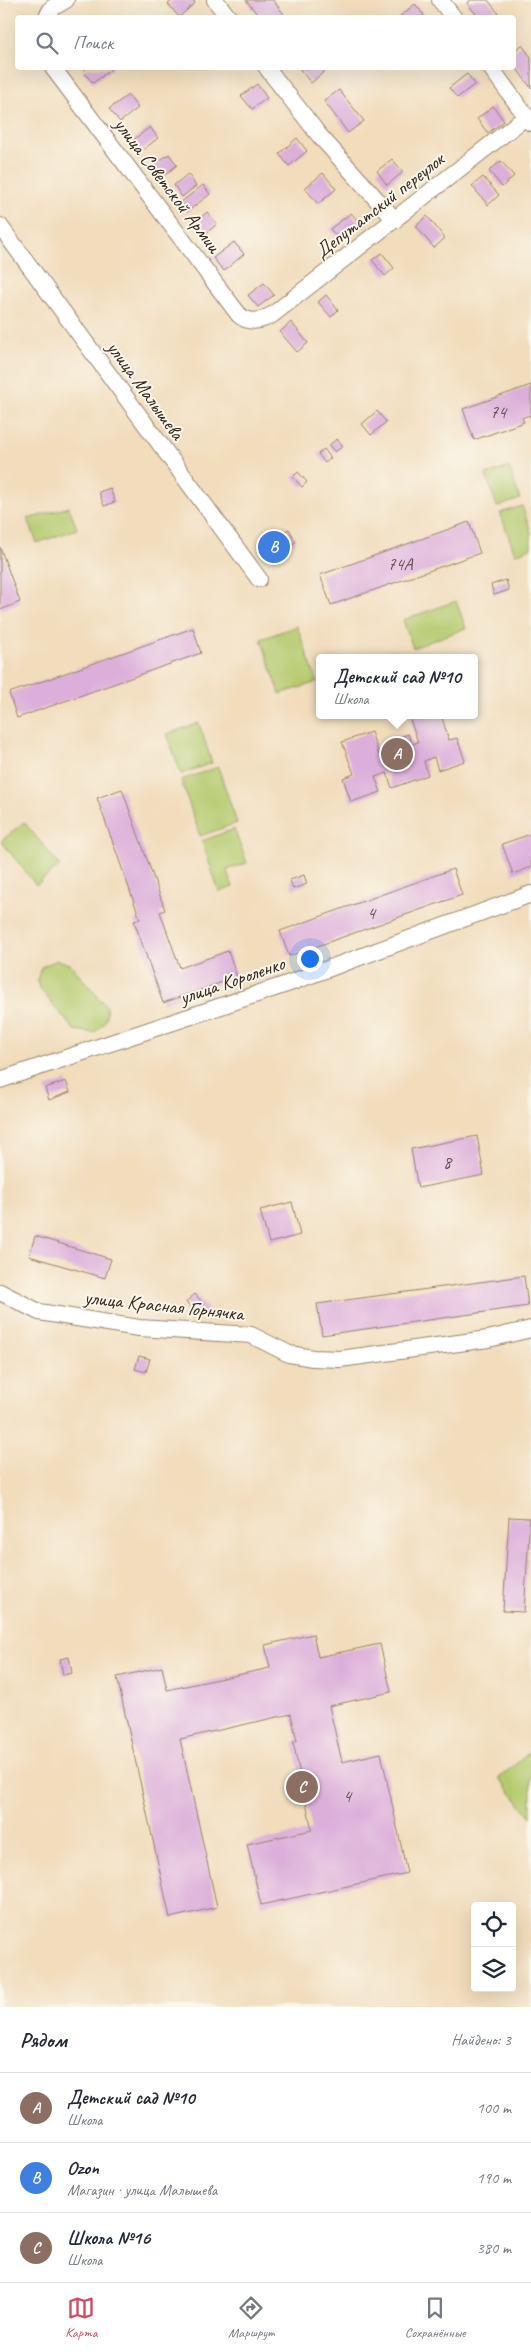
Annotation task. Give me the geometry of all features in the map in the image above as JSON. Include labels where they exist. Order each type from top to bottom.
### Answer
[{"type":"street","points":[[215,0],[226,15]]},
{"type":"street","points":[[440,0],[452,15]]},
{"type":"street","name":"улица Советской Армии","points":[[55,70],[239,315],[244,320],[253,321]]},
{"type":"street","points":[[269,70],[319,135],[396,220]]},
{"type":"street","points":[[492,70],[529,119]]},
{"type":"street","name":"Депутатский переулок","points":[[253,321],[261,321],[272,314],[529,119]]},
{"type":"street","name":"улица Малышева","points":[[0,226],[259,579]]},
{"type":"street","name":"улица Короленко","points":[[0,1080],[284,985],[531,894]]},
{"type":"street","name":"улица Красная Горнячка","points":[[0,1292],[39,1312],[139,1328],[251,1335],[289,1354],[313,1358],[340,1359],[488,1339],[531,1329]]},
{"type":"green space","points":[[509,467],[520,499],[497,507],[486,475]]},
{"type":"green space","points":[[522,506],[531,532],[531,548],[515,554],[500,513]]},
{"type":"green space","points":[[69,507],[77,529],[37,543],[28,519]]},
{"type":"green space","points":[[456,601],[466,628],[413,648],[403,620]]},
{"type":"green space","points":[[297,626],[316,682],[280,694],[261,639]]},
{"type":"green space","points":[[199,723],[212,763],[181,774],[167,734]]},
{"type":"green space","points":[[218,767],[237,823],[200,836],[181,780]]},
{"type":"green space","points":[[24,822],[60,866],[36,885],[1,841]]},
{"type":"green space","points":[[234,829],[247,863],[227,870],[233,887],[219,892],[202,841]]},
{"type":"green space","points":[[57,960],[70,964],[106,1006],[104,1022],[93,1033],[74,1030],[39,988],[37,981],[41,967]]},
{"type":"green space","points":[[531,1751],[531,1817],[499,1778]]},
{"type":"building","points":[[173,0],[193,0],[195,3],[181,15],[177,15],[168,4]]},
{"type":"building","points":[[246,0],[273,0],[284,15],[258,15]]},
{"type":"building","points":[[471,0],[488,0],[500,15],[477,15],[467,3]]},
{"type":"building","points":[[415,4],[424,15],[402,15]]},
{"type":"building","points":[[522,45],[531,57],[531,88],[516,68],[516,50]]},
{"type":"building","points":[[84,70],[110,70],[93,83],[83,71]]},
{"type":"building","points":[[301,70],[325,71],[311,83]]},
{"type":"building","points":[[467,74],[475,84],[457,98],[449,88]]},
{"type":"building","points":[[257,84],[267,98],[252,109],[241,96]]},
{"type":"building","points":[[339,90],[364,121],[348,133],[324,101]]},
{"type":"building","points":[[128,95],[138,108],[120,122],[109,109]]},
{"type":"building","points":[[493,106],[504,121],[488,133],[477,119]]},
{"type":"building","points":[[150,127],[158,138],[140,152],[132,141]]},
{"type":"building","points":[[297,138],[307,151],[289,166],[279,154]]},
{"type":"building","points":[[169,154],[177,165],[161,178],[152,166]]},
{"type":"building","points":[[392,159],[403,172],[387,185],[377,171]]},
{"type":"building","points":[[501,161],[514,176],[502,187],[489,171]]},
{"type":"building","points":[[323,173],[336,189],[318,204],[305,188]]},
{"type":"building","points":[[188,174],[196,186],[182,197],[174,185]]},
{"type":"building","points":[[483,177],[499,195],[488,205],[472,186]]},
{"type":"building","points":[[203,185],[210,194],[187,212],[180,203]]},
{"type":"building","points":[[207,212],[217,224],[204,235],[194,223]]},
{"type":"building","points":[[351,213],[362,226],[341,242],[330,229]]},
{"type":"building","points":[[427,216],[445,238],[434,248],[416,226]]},
{"type":"building","points":[[234,242],[244,254],[224,271],[213,258]]},
{"type":"building","points":[[382,253],[394,268],[385,276],[372,260]]},
{"type":"building","points":[[264,283],[274,295],[258,307],[248,295]]},
{"type":"building","points":[[326,295],[338,310],[331,317],[318,302]]},
{"type":"building","points":[[291,322],[308,343],[297,352],[280,332]]},
{"type":"building","points":[[531,385],[531,419],[529,415],[522,418],[524,422],[474,440],[463,409]]},
{"type":"building","points":[[377,411],[386,422],[371,435],[362,424]]},
{"type":"building","points":[[337,439],[343,446],[335,452],[329,445]]},
{"type":"building","points":[[324,449],[331,458],[325,463],[318,454]]},
{"type":"building","points":[[298,472],[307,482],[302,487],[293,477]]},
{"type":"building","points":[[110,488],[115,502],[104,506],[99,492]]},
{"type":"building","points":[[469,522],[480,553],[331,605],[320,575]]},
{"type":"building","points":[[289,529],[296,542],[270,555],[263,542]]},
{"type":"building","points":[[0,547],[20,602],[0,610]]},
{"type":"building","points":[[506,580],[509,590],[494,595],[491,585]]},
{"type":"building","points":[[193,628],[201,653],[17,718],[9,693]]},
{"type":"building","points":[[410,719],[442,719],[449,740],[457,738],[465,761],[438,770],[434,757],[424,761],[428,775],[392,788],[387,773],[375,777],[381,792],[351,802],[343,778],[354,774],[342,742],[371,732],[379,755],[386,753],[383,743],[408,734],[412,744],[418,742]]},
{"type":"building","points":[[122,789],[165,910],[160,912],[180,968],[228,951],[237,977],[163,1003],[134,921],[140,919],[97,798]]},
{"type":"building","points":[[531,834],[531,867],[513,874],[502,844]]},
{"type":"building","points":[[453,869],[462,895],[289,956],[280,931]]},
{"type":"building","points":[[304,875],[307,884],[293,889],[290,880]]},
{"type":"building","points":[[66,1081],[70,1092],[49,1100],[45,1088]]},
{"type":"building","points":[[477,1136],[484,1175],[418,1188],[411,1149]]},
{"type":"building","points":[[292,1202],[300,1235],[269,1243],[260,1210]]},
{"type":"building","points":[[35,1236],[111,1259],[105,1278],[29,1256]]},
{"type":"building","points":[[524,1276],[528,1306],[322,1335],[317,1304]]},
{"type":"building","points":[[195,1294],[208,1309],[199,1317],[186,1302]]},
{"type":"building","points":[[139,1356],[150,1359],[146,1372],[135,1369]]},
{"type":"building","points":[[509,1517],[530,1518],[524,1612],[503,1611]]},
{"type":"building","points":[[313,1634],[318,1657],[380,1644],[391,1692],[329,1706],[342,1762],[381,1753],[407,1873],[261,1905],[247,1844],[312,1830],[293,1742],[297,1741],[291,1714],[180,1739],[217,1907],[170,1918],[117,1677],[162,1667],[167,1690],[270,1668],[265,1645]]},
{"type":"building","points":[[69,1657],[72,1673],[63,1675],[60,1659]]},
{"type":"place","name":"Ozon","points":[[274,547]]},
{"type":"place","name":"Детский сад №10","points":[[397,754]]},
{"type":"place","name":"Школа №16","points":[[302,1787]]}]
